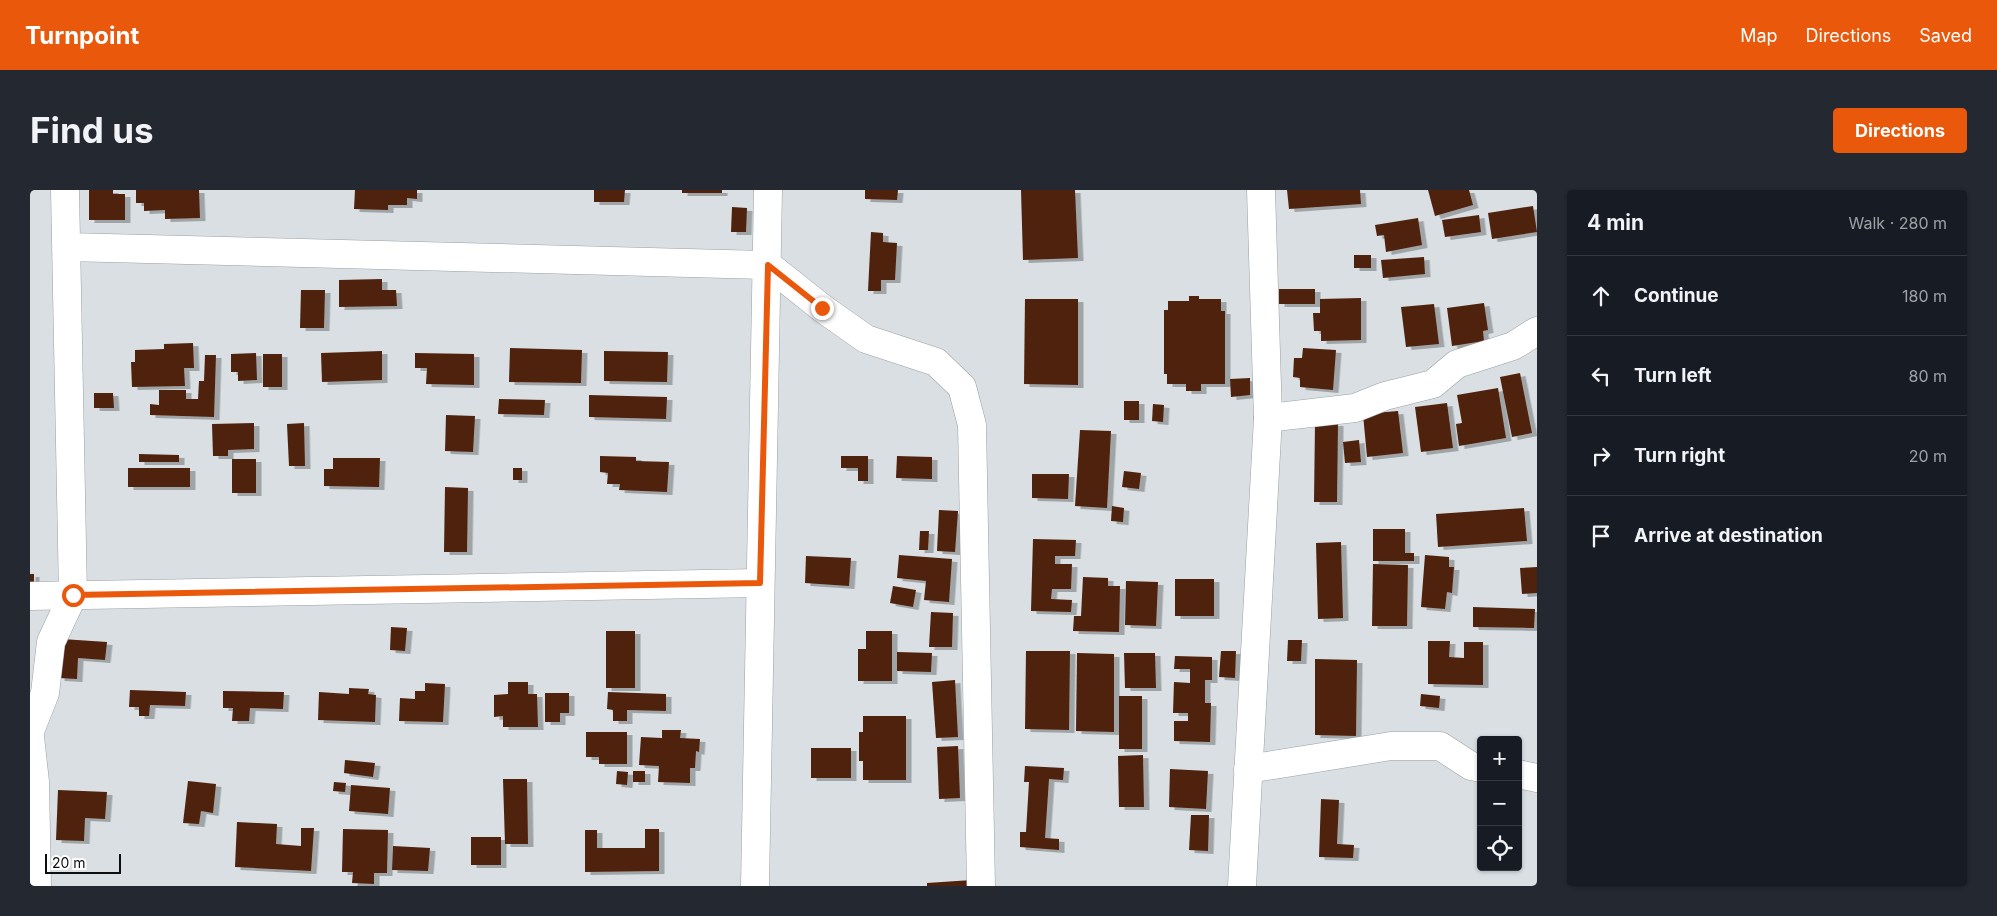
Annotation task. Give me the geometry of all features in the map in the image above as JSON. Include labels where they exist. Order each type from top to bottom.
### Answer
[{"type":"street","points":[[30,731],[45,693],[51,642],[73,595],[65,190]]},
{"type":"street","points":[[755,886],[768,190]]},
{"type":"street","points":[[1242,886],[1268,418],[1260,190]]},
{"type":"street","points":[[67,247],[768,265],[822,308],[866,339],[936,362],[962,388],[972,425],[981,886]]},
{"type":"street","points":[[1268,418],[1355,408],[1385,396],[1433,384],[1457,364],[1513,346],[1537,330]]},
{"type":"street","points":[[30,596],[760,583]]},
{"type":"street","points":[[30,737],[35,782],[37,886]]},
{"type":"street","points":[[1248,769],[1391,746],[1440,746],[1471,766],[1477,767]]},
{"type":"street","points":[[1522,775],[1537,778]]},
{"type":"building","points":[[89,190],[113,190],[113,194],[125,194],[125,220],[89,220]]},
{"type":"building","points":[[136,190],[199,190],[200,218],[165,219],[165,210],[144,211],[144,203],[136,203]]},
{"type":"building","points":[[355,190],[417,190],[417,199],[407,198],[407,205],[388,205],[388,210],[354,209]]},
{"type":"building","points":[[594,190],[625,190],[624,202],[594,202]]},
{"type":"building","points":[[682,190],[722,190],[722,193],[682,193]]},
{"type":"building","points":[[865,190],[898,190],[897,200],[865,199]]},
{"type":"building","points":[[1021,190],[1075,190],[1078,258],[1023,260]]},
{"type":"building","points":[[1287,190],[1360,190],[1361,204],[1289,209]]},
{"type":"building","points":[[1428,190],[1469,190],[1473,205],[1435,216]]},
{"type":"building","points":[[1533,206],[1537,232],[1492,239],[1488,213]]},
{"type":"building","points":[[732,207],[747,208],[746,232],[731,232]]},
{"type":"building","points":[[1479,215],[1481,232],[1445,237],[1442,220]]},
{"type":"building","points":[[1418,218],[1422,245],[1386,252],[1384,235],[1377,236],[1375,225]]},
{"type":"building","points":[[871,232],[883,233],[883,242],[897,243],[895,280],[881,280],[881,291],[868,291]]},
{"type":"building","points":[[1354,255],[1371,255],[1371,268],[1354,268]]},
{"type":"building","points":[[1424,257],[1425,274],[1383,278],[1381,260]]},
{"type":"building","points":[[382,279],[382,290],[396,290],[397,306],[339,307],[339,280]]},
{"type":"building","points":[[1279,289],[1315,289],[1315,304],[1279,304]]},
{"type":"building","points":[[301,290],[325,290],[324,328],[300,328]]},
{"type":"building","points":[[1189,296],[1199,296],[1199,299],[1221,299],[1221,311],[1225,311],[1225,384],[1201,384],[1201,391],[1186,391],[1186,384],[1167,384],[1167,374],[1164,374],[1164,310],[1168,310],[1168,301],[1189,301]]},
{"type":"building","points":[[1361,298],[1361,340],[1321,341],[1321,331],[1314,331],[1313,313],[1320,313],[1320,299]]},
{"type":"building","points":[[1025,299],[1078,299],[1078,385],[1024,384]]},
{"type":"building","points":[[1484,303],[1488,330],[1483,331],[1484,341],[1452,346],[1447,308]]},
{"type":"building","points":[[1434,304],[1439,344],[1406,347],[1401,307]]},
{"type":"building","points":[[193,343],[194,368],[184,368],[185,386],[132,387],[131,362],[135,362],[135,350],[164,349],[164,344]]},
{"type":"building","points":[[510,348],[582,350],[581,383],[509,382]]},
{"type":"building","points":[[1303,348],[1336,350],[1333,390],[1300,387],[1300,378],[1293,377],[1294,358],[1302,358]]},
{"type":"building","points":[[382,351],[382,380],[322,382],[321,353]]},
{"type":"building","points":[[604,351],[668,352],[667,382],[604,381]]},
{"type":"building","points":[[256,353],[257,380],[238,381],[238,372],[231,372],[231,354]]},
{"type":"building","points":[[415,353],[474,354],[474,385],[426,384],[427,368],[415,368]]},
{"type":"building","points":[[263,354],[282,354],[282,387],[263,387]]},
{"type":"building","points":[[205,355],[216,355],[214,417],[150,415],[150,404],[159,405],[159,390],[186,390],[186,399],[198,399],[199,381],[204,381]]},
{"type":"building","points":[[1520,373],[1532,433],[1512,437],[1500,377]]},
{"type":"building","points":[[1250,378],[1250,395],[1231,397],[1230,379]]},
{"type":"building","points":[[1498,388],[1506,438],[1459,446],[1456,424],[1462,423],[1457,395]]},
{"type":"building","points":[[94,393],[113,393],[114,408],[94,408]]},
{"type":"building","points":[[589,395],[667,397],[666,419],[589,417]]},
{"type":"building","points":[[499,399],[545,400],[544,415],[498,414]]},
{"type":"building","points":[[1124,401],[1139,401],[1139,420],[1124,420]]},
{"type":"building","points":[[1447,403],[1453,448],[1421,452],[1415,407]]},
{"type":"building","points":[[1153,404],[1164,405],[1163,422],[1152,421]]},
{"type":"building","points":[[1398,411],[1403,453],[1367,457],[1363,414]]},
{"type":"building","points":[[446,415],[475,416],[473,452],[445,451]]},
{"type":"building","points":[[254,423],[254,449],[228,450],[228,456],[213,456],[212,424]]},
{"type":"building","points":[[304,423],[305,466],[289,466],[287,424]]},
{"type":"building","points":[[1315,423],[1338,423],[1337,502],[1314,502]]},
{"type":"building","points":[[1080,430],[1111,431],[1107,508],[1075,506]]},
{"type":"building","points":[[1359,440],[1361,462],[1345,463],[1343,442]]},
{"type":"building","points":[[139,454],[179,455],[179,462],[139,462]]},
{"type":"building","points":[[600,456],[636,457],[636,461],[669,462],[667,492],[619,490],[620,484],[607,484],[608,473],[600,472]]},
{"type":"building","points":[[841,456],[868,456],[868,481],[858,481],[858,468],[841,468]]},
{"type":"building","points":[[897,456],[932,457],[932,479],[896,478]]},
{"type":"building","points":[[333,458],[380,458],[379,487],[324,486],[324,469],[333,469]]},
{"type":"building","points":[[232,459],[256,459],[256,493],[232,493]]},
{"type":"building","points":[[128,468],[190,468],[190,487],[128,487]]},
{"type":"building","points":[[513,468],[522,468],[522,480],[513,480]]},
{"type":"building","points":[[1124,471],[1141,473],[1139,489],[1122,487]]},
{"type":"building","points":[[1032,474],[1069,474],[1068,499],[1032,498]]},
{"type":"building","points":[[445,487],[468,488],[467,552],[444,552]]},
{"type":"building","points":[[1112,506],[1124,508],[1123,522],[1111,521]]},
{"type":"building","points":[[1524,508],[1527,541],[1438,547],[1436,514]]},
{"type":"building","points":[[939,510],[958,511],[955,552],[937,551]]},
{"type":"building","points":[[1373,529],[1405,529],[1405,553],[1414,553],[1414,561],[1373,561]]},
{"type":"building","points":[[920,531],[929,531],[928,550],[919,550]]},
{"type":"building","points":[[1033,539],[1076,540],[1075,556],[1055,556],[1055,564],[1072,564],[1071,589],[1052,589],[1051,599],[1072,600],[1071,612],[1031,611]]},
{"type":"building","points":[[1341,542],[1343,618],[1318,619],[1316,543]]},
{"type":"building","points":[[899,555],[952,559],[949,602],[924,600],[926,581],[897,578]]},
{"type":"building","points":[[1425,555],[1449,557],[1449,567],[1454,567],[1452,593],[1447,592],[1445,609],[1421,607]]},
{"type":"building","points":[[806,556],[851,558],[849,586],[805,583]]},
{"type":"building","points":[[1373,564],[1408,565],[1407,626],[1372,626]]},
{"type":"building","points":[[1537,567],[1537,593],[1522,594],[1520,568]]},
{"type":"building","points":[[30,574],[34,574],[34,591],[30,591]]},
{"type":"building","points":[[1083,577],[1108,578],[1108,586],[1120,586],[1119,632],[1073,631],[1074,616],[1081,616]]},
{"type":"building","points":[[1175,579],[1214,579],[1214,616],[1175,616]]},
{"type":"building","points":[[1126,581],[1158,582],[1156,626],[1125,625]]},
{"type":"building","points":[[893,586],[916,590],[913,607],[890,603]]},
{"type":"building","points":[[1473,607],[1535,609],[1534,628],[1473,627]]},
{"type":"building","points":[[931,612],[953,613],[952,647],[929,647]]},
{"type":"building","points":[[391,627],[407,628],[405,651],[390,650]]},
{"type":"building","points":[[606,631],[635,631],[635,688],[606,688]]},
{"type":"building","points":[[866,631],[892,631],[892,681],[858,681],[858,649],[866,649]]},
{"type":"building","points":[[62,639],[107,642],[105,660],[78,658],[77,679],[59,678]]},
{"type":"building","points":[[1288,640],[1302,640],[1301,661],[1287,661]]},
{"type":"building","points":[[1428,641],[1450,641],[1449,657],[1464,658],[1464,642],[1483,642],[1483,685],[1428,684]]},
{"type":"building","points":[[1026,651],[1070,651],[1069,730],[1025,729]]},
{"type":"building","points":[[1221,651],[1236,651],[1235,678],[1219,677]]},
{"type":"building","points":[[897,652],[932,653],[931,672],[897,671]]},
{"type":"building","points":[[1077,653],[1114,654],[1114,732],[1076,731]]},
{"type":"building","points":[[1124,653],[1155,653],[1156,688],[1125,688]]},
{"type":"building","points":[[1175,656],[1212,657],[1212,680],[1205,680],[1205,703],[1211,703],[1210,742],[1174,741],[1174,721],[1188,721],[1188,713],[1173,713],[1174,682],[1190,683],[1190,669],[1174,669]]},
{"type":"building","points":[[1315,659],[1357,660],[1356,736],[1315,735]]},
{"type":"building","points":[[955,680],[958,737],[936,738],[932,682]]},
{"type":"building","points":[[508,682],[528,682],[528,694],[537,694],[538,727],[503,727],[503,716],[494,717],[494,695],[508,694]]},
{"type":"building","points":[[425,683],[445,684],[443,722],[399,721],[400,698],[415,699],[415,691],[425,691]]},
{"type":"building","points":[[349,688],[369,689],[368,694],[376,695],[375,722],[318,720],[319,692],[349,694]]},
{"type":"building","points":[[130,690],[186,692],[185,706],[150,705],[149,716],[139,716],[139,707],[129,707]]},
{"type":"building","points":[[223,691],[284,692],[283,709],[250,708],[249,721],[232,721],[233,708],[223,708]]},
{"type":"building","points":[[608,692],[666,694],[666,711],[627,710],[627,721],[613,721],[613,710],[607,709]]},
{"type":"building","points":[[545,693],[569,693],[569,713],[560,713],[560,722],[545,722]]},
{"type":"building","points":[[1421,694],[1440,696],[1439,708],[1420,706]]},
{"type":"building","points":[[1119,696],[1142,696],[1142,749],[1119,749]]},
{"type":"building","points":[[863,716],[906,716],[906,780],[863,780],[863,761],[859,761],[859,732],[863,732]]},
{"type":"building","points":[[662,730],[681,730],[680,738],[700,739],[699,752],[696,751],[695,768],[690,768],[690,783],[658,782],[659,766],[639,765],[641,737],[662,738]]},
{"type":"building","points":[[586,732],[627,732],[627,764],[599,764],[599,757],[586,757]]},
{"type":"building","points":[[958,746],[960,798],[939,799],[937,747]]},
{"type":"building","points":[[811,748],[851,748],[851,778],[811,778]]},
{"type":"building","points":[[1143,755],[1144,807],[1119,807],[1118,756]]},
{"type":"building","points":[[345,760],[375,763],[373,777],[344,773]]},
{"type":"building","points":[[1025,766],[1064,768],[1063,780],[1049,779],[1045,838],[1059,839],[1059,850],[1020,847],[1020,832],[1026,832],[1029,782],[1024,782]]},
{"type":"building","points":[[1170,769],[1208,771],[1206,809],[1169,807]]},
{"type":"building","points":[[617,771],[628,772],[627,785],[616,784]]},
{"type":"building","points":[[633,771],[645,771],[645,782],[633,782]]},
{"type":"building","points":[[503,779],[527,779],[528,844],[505,844]]},
{"type":"building","points":[[188,781],[216,784],[213,813],[201,811],[199,824],[183,823]]},
{"type":"building","points":[[334,782],[346,783],[345,792],[333,791]]},
{"type":"building","points":[[351,785],[390,788],[388,814],[349,811]]},
{"type":"building","points":[[58,790],[107,792],[105,819],[85,818],[84,841],[56,840]]},
{"type":"building","points":[[1321,799],[1339,800],[1337,844],[1354,845],[1353,858],[1319,857]]},
{"type":"building","points":[[1191,815],[1209,815],[1208,851],[1189,850]]},
{"type":"building","points":[[237,822],[277,824],[276,844],[301,846],[301,828],[314,828],[311,871],[235,867]]},
{"type":"building","points":[[343,829],[388,830],[387,873],[374,873],[374,884],[352,883],[353,872],[342,872]]},
{"type":"building","points":[[645,829],[659,829],[659,871],[585,872],[585,830],[597,830],[597,848],[645,848]]},
{"type":"building","points":[[471,837],[501,837],[501,865],[471,865]]},
{"type":"building","points":[[393,846],[430,848],[428,871],[392,870]]},
{"type":"building","points":[[972,880],[973,886],[927,886],[927,883]]},
{"type":"route","points":[[73,595],[760,583],[768,265],[822,308]]}]
